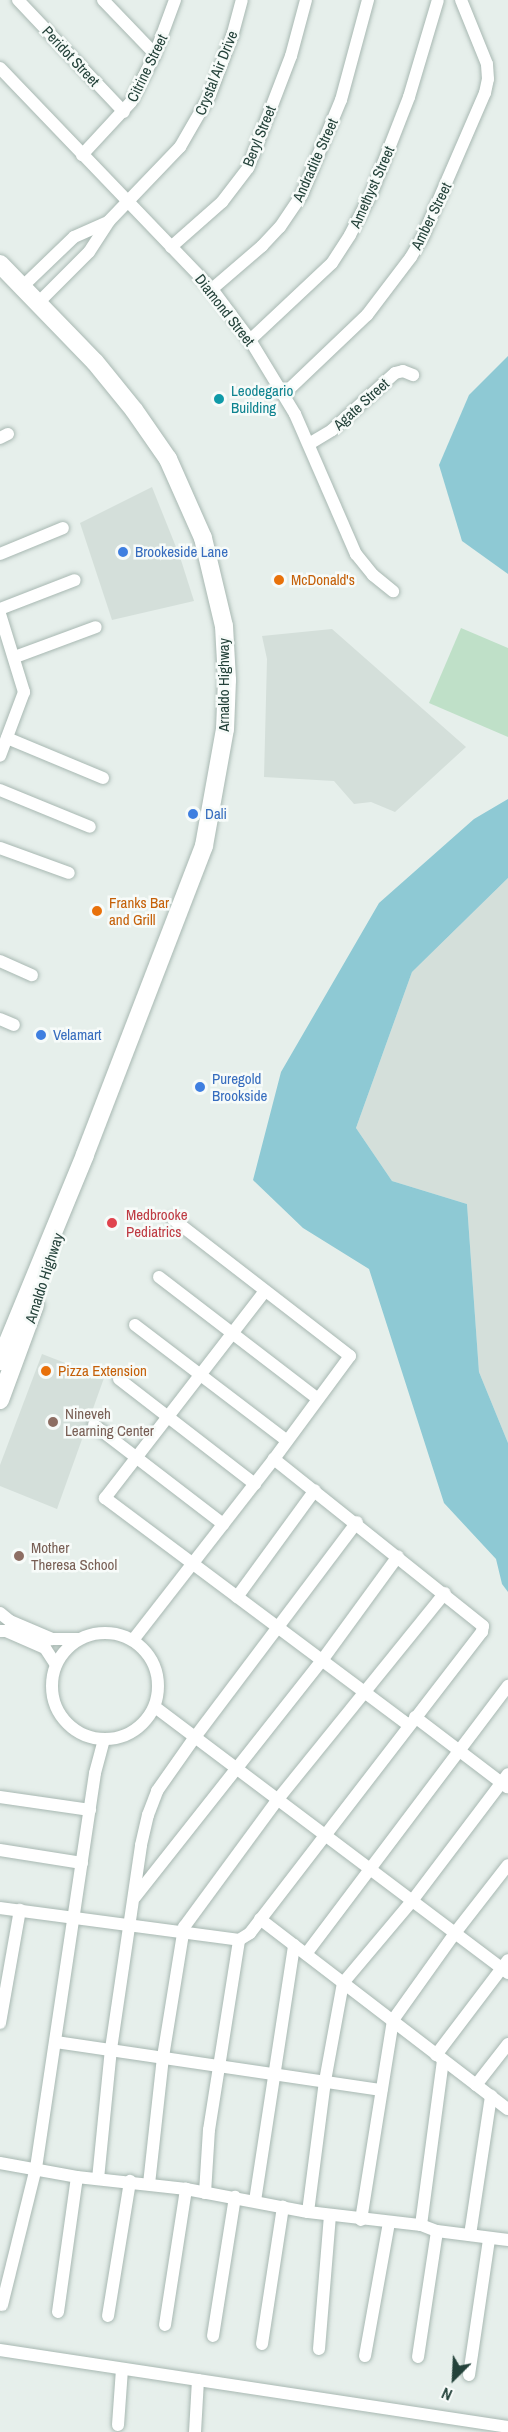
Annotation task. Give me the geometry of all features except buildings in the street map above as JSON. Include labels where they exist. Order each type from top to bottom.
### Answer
[{"type":"main road","name":"Arnaldo Highway","points":[[0,264],[95,362],[134,410],[168,459],[203,538],[224,629],[225,729],[204,846],[84,1155],[0,1361]]},
{"type":"main road","name":"Arnaldo Highway","points":[[0,1400],[21,1348],[84,1155]]},
{"type":"street","name":"Peridot Street","points":[[18,0],[124,112]]},
{"type":"street","points":[[103,0],[155,54]]},
{"type":"street","name":"Citrine Street","points":[[82,155],[124,112],[155,54],[175,0]]},
{"type":"street","name":"Crystal Air Drive","points":[[38,303],[89,252],[109,221],[180,147],[202,112],[230,42],[242,0]]},
{"type":"street","name":"Beryl Street","points":[[171,247],[222,202],[248,168],[291,56],[306,0]]},
{"type":"street","name":"Andradite Street","points":[[212,290],[268,239],[302,194],[341,100],[368,0]]},
{"type":"street","name":"Amethyst Street","points":[[250,340],[332,263],[350,235],[372,192],[409,97],[438,0]]},
{"type":"street","name":"Amber Street","points":[[284,394],[367,315],[405,265],[423,236],[489,79],[487,64],[461,0]]},
{"type":"street","name":"Diamond Street","points":[[0,68],[212,290],[250,340],[284,394],[309,444],[356,554],[373,575],[393,591]]},
{"type":"street","name":"Crystal Air Drive","points":[[22,286],[74,237],[109,221]]},
{"type":"street","name":"Agate Street","points":[[309,444],[332,430],[394,373],[404,371],[413,375]]},
{"type":"street","points":[[0,554],[63,528]]},
{"type":"street","points":[[0,609],[75,580]]},
{"type":"street","points":[[0,614],[15,657],[24,693],[0,756]]},
{"type":"street","points":[[15,657],[96,627]]},
{"type":"street","points":[[7,738],[103,778]]},
{"type":"street","points":[[0,790],[90,827]]},
{"type":"street","points":[[0,848],[69,873]]},
{"type":"street","points":[[0,961],[32,975]]},
{"type":"street","points":[[0,1019],[14,1024]]},
{"type":"street","points":[[133,1640],[255,1484],[350,1356],[173,1219]]},
{"type":"street","points":[[159,1277],[318,1400]]},
{"type":"street","points":[[265,1291],[231,1332],[105,1498],[366,1692],[506,1782],[344,1983],[325,2081],[308,2212]]},
{"type":"street","points":[[135,1325],[287,1441]]},
{"type":"street","points":[[119,1379],[255,1484]]},
{"type":"street","points":[[94,1425],[223,1524]]},
{"type":"street","points":[[0,1908],[239,1940],[250,1933],[411,1721],[482,1632],[481,1622],[357,1522],[274,1459]]},
{"type":"street","points":[[237,1597],[315,1490]]},
{"type":"street","points":[[98,2179],[111,2049],[148,1815],[158,1791],[195,1737],[357,1522]]},
{"type":"street","points":[[134,1899],[323,1659],[398,1556]]},
{"type":"street","points":[[149,2184],[163,2057],[181,1932],[278,1799],[445,1593]]},
{"type":"street","points":[[0,1613],[10,1621],[52,1639],[79,1639],[106,1632],[133,1640],[154,1662],[159,1692],[155,1707],[148,1718],[129,1734],[104,1739],[87,1736],[72,1728],[60,1714],[52,1690],[56,1665],[62,1654],[79,1639]]},
{"type":"street","points":[[0,1631],[6,1631],[45,1648],[56,1665]]},
{"type":"street","points":[[306,1954],[457,1750],[508,1686]]},
{"type":"street","points":[[155,1707],[455,1933],[506,1967],[440,2058],[421,2225]]},
{"type":"street","points":[[2,2305],[36,2168],[95,1773],[104,1739]]},
{"type":"street","points":[[0,1797],[90,1810]]},
{"type":"street","points":[[0,1851],[82,1863]]},
{"type":"street","points":[[361,2220],[393,2020],[455,1933],[508,1865]]},
{"type":"street","points":[[0,2023],[20,1910]]},
{"type":"street","points":[[260,1920],[508,2109]]},
{"type":"street","points":[[205,2193],[210,2130],[239,1940]]},
{"type":"street","points":[[255,2201],[294,1945]]},
{"type":"street","points":[[56,2042],[381,2090]]},
{"type":"street","points":[[476,2085],[508,2044]]},
{"type":"street","points":[[470,2235],[491,2096]]},
{"type":"street","points":[[0,2163],[77,2177],[130,2181],[186,2189],[308,2212],[361,2220],[421,2225],[437,2231],[508,2240]]},
{"type":"street","points":[[58,2312],[77,2177]]},
{"type":"street","points":[[108,2316],[130,2181]]},
{"type":"street","points":[[165,2325],[186,2189]]},
{"type":"street","points":[[213,2336],[235,2197]]},
{"type":"street","points":[[262,2344],[284,2207]]},
{"type":"street","points":[[319,2349],[330,2215]]},
{"type":"street","points":[[365,2356],[389,2223]]},
{"type":"street","points":[[418,2357],[437,2231]]},
{"type":"street","points":[[469,2375],[489,2239]]},
{"type":"street","points":[[0,2350],[198,2380],[479,2427],[508,2427]]},
{"type":"street","points":[[118,2425],[122,2369]]},
{"type":"street","points":[[195,2432],[198,2380]]},
{"type":"shaded area","points":[[152,487],[180,557],[194,601],[112,620],[80,523]]},
{"type":"shaded area","points":[[332,629],[466,747],[395,812],[371,802],[354,804],[334,781],[264,777],[267,659],[262,636]]},
{"type":"shaded area","points":[[508,878],[508,1443],[479,1372],[467,1204],[392,1181],[356,1128],[412,972]]},
{"type":"shaded area","name":"Nineveh Learning Center","points":[[42,1354],[104,1378],[57,1509],[0,1486],[0,1465]]},
{"type":"green space","points":[[461,628],[508,648],[508,737],[429,703]]},
{"type":"water","points":[[508,356],[508,574],[462,541],[439,465],[469,395]]},
{"type":"water","points":[[508,799],[508,878],[412,972],[356,1128],[392,1181],[467,1204],[479,1372],[508,1443],[508,1592],[502,1584],[496,1559],[444,1503],[369,1269],[303,1228],[253,1180],[281,1072],[379,903],[474,819]]},
{"type":"place","name":"Leodegario Building","points":[[219,399]]},
{"type":"place","name":"Brookeside Lane","points":[[123,552]]},
{"type":"place","name":"McDonald's","points":[[279,580]]},
{"type":"place","name":"Dali","points":[[193,814]]},
{"type":"place","name":"Franks Bar and Grill","points":[[97,911]]},
{"type":"place","name":"Velamart","points":[[41,1035]]},
{"type":"place","name":"Puregold Brookside","points":[[200,1087]]},
{"type":"place","name":"Medbrooke Pediatrics","points":[[112,1223]]},
{"type":"place","name":"Pizza Extension","points":[[46,1371]]},
{"type":"place","name":"Nineveh Learning Center","points":[[53,1422]]},
{"type":"place","name":"Mother Theresa School","points":[[19,1556]]}]
